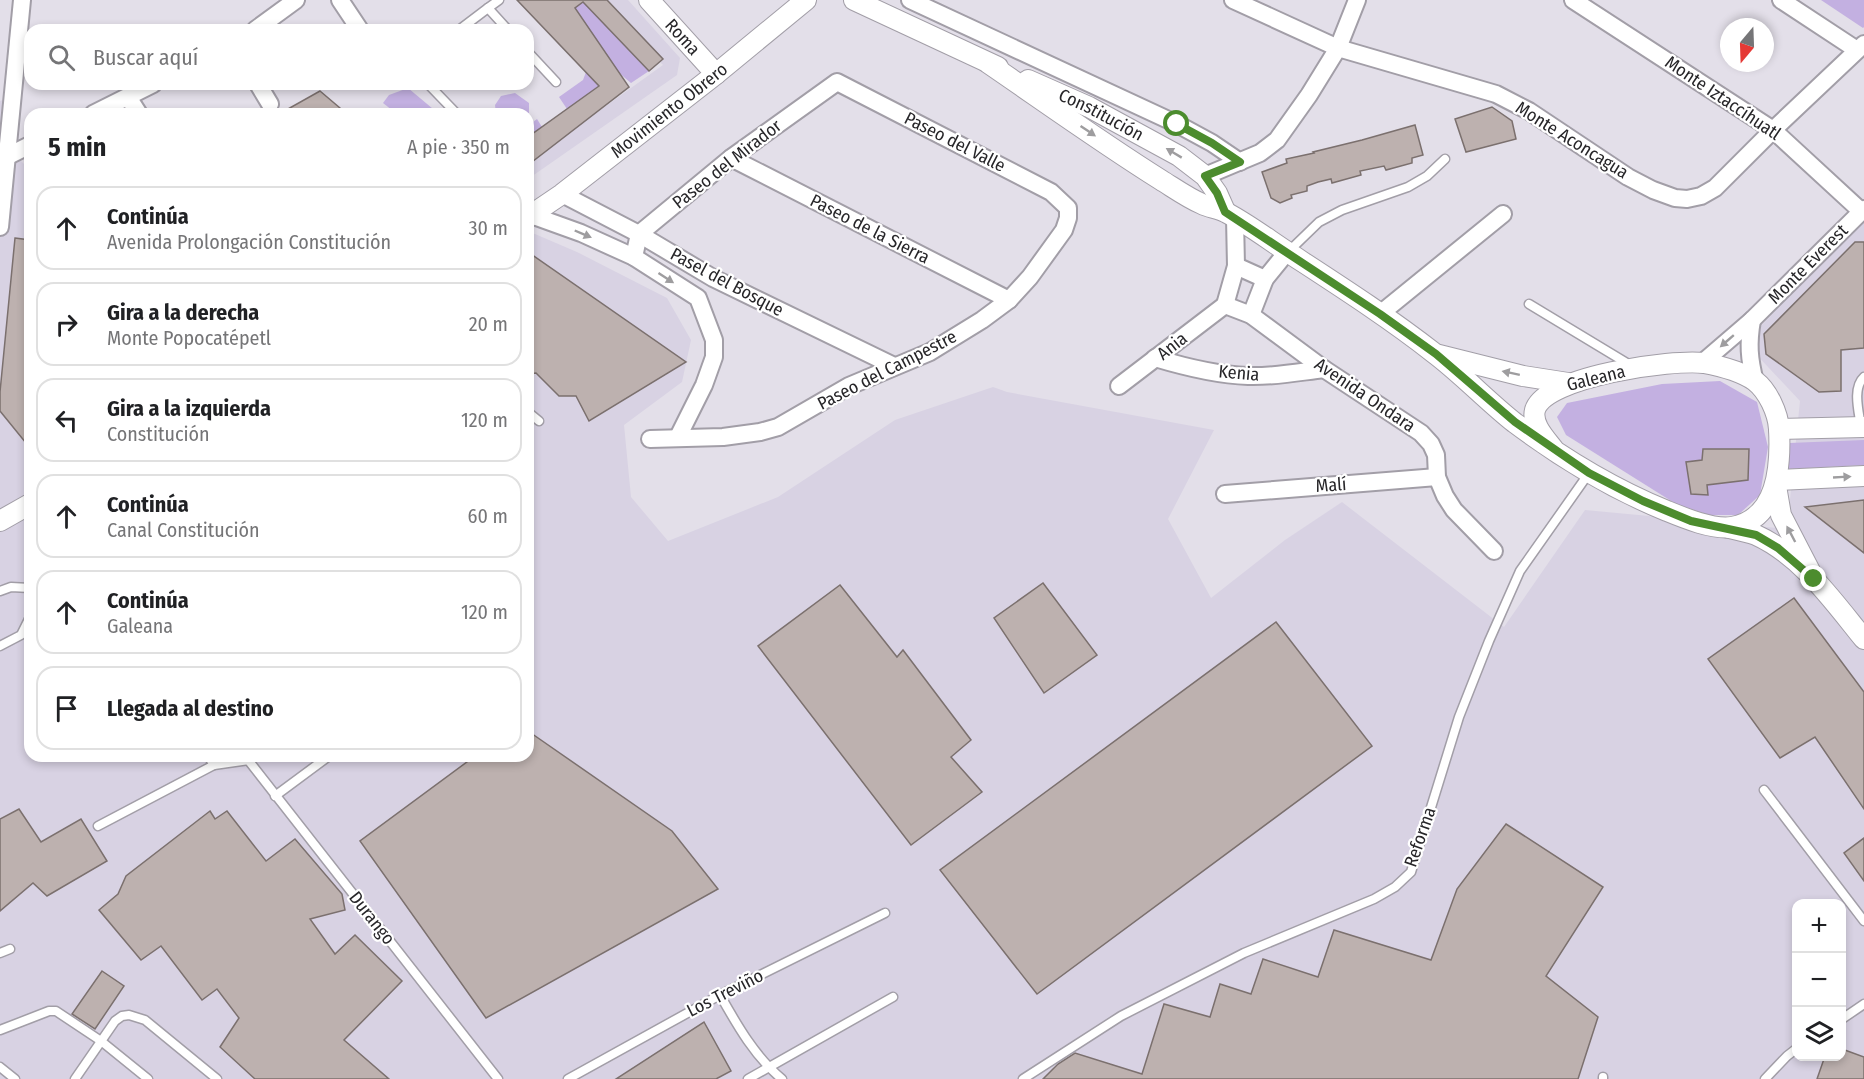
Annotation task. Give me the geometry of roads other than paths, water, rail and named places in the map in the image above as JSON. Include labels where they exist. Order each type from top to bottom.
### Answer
[{"type":"street","points":[[0,227],[22,0]]},
{"type":"street","points":[[263,24],[296,0]]},
{"type":"street","points":[[340,0],[356,24]]},
{"type":"street","name":"Roma","points":[[649,0],[716,74]]},
{"type":"street","name":"Movimiento Obrero","points":[[534,213],[716,74],[806,0]]},
{"type":"street","name":"Constitución","points":[[854,0],[988,63],[1089,107],[1179,156],[1205,176],[1230,215]]},
{"type":"street","points":[[910,0],[934,7],[1177,124],[1212,143],[1240,162]]},
{"type":"street","name":"Monte Aconcagua","points":[[1233,0],[1338,48],[1496,94],[1529,111],[1628,177],[1653,190],[1675,198],[1687,199],[1701,196],[1715,188],[1861,47]]},
{"type":"street","points":[[1205,176],[1260,153],[1277,140],[1309,95],[1338,48],[1357,0]]},
{"type":"street","name":"Monte Iztaccíhuatl","points":[[1573,0],[1773,130],[1863,210]]},
{"type":"street","points":[[1781,0],[1861,47]]},
{"type":"street","name":"Constitución","points":[[988,63],[1160,180],[1201,204],[1230,215],[1380,314],[1436,354],[1515,422],[1555,451]]},
{"type":"street","name":"Paseo del Mirador","points":[[639,234],[731,158],[837,82]]},
{"type":"street","name":"Paseo del Valle","points":[[837,82],[1051,192],[1068,208]]},
{"type":"street","points":[[105,108],[141,90]]},
{"type":"street","points":[[262,90],[270,104]]},
{"type":"street","points":[[128,97],[136,108]]},
{"type":"street","points":[[8,156],[24,148]]},
{"type":"street","name":"Paseo de la Sierra","points":[[731,158],[1009,300]]},
{"type":"street","name":"Pasel del Bosque","points":[[562,194],[639,234],[714,278],[894,366]]},
{"type":"street","name":"Paseo del Campestre","points":[[650,439],[723,437],[778,427],[849,386],[930,352],[982,320],[1009,300],[1030,277],[1064,230],[1068,208]]},
{"type":"street","name":"Monte Everest","points":[[1702,363],[1752,320],[1863,210]]},
{"type":"street","points":[[1380,314],[1503,214]]},
{"type":"street","points":[[1225,305],[1236,266],[1230,215]]},
{"type":"street","points":[[534,217],[581,233],[634,257],[698,298],[714,340],[714,357],[704,385],[678,437]]},
{"type":"street","points":[[634,257],[639,234]]},
{"type":"street","points":[[1251,315],[1265,279],[1287,252]]},
{"type":"street","points":[[1236,266],[1265,279]]},
{"type":"street","points":[[698,298],[714,278]]},
{"type":"street","name":"Avenida Ondara","points":[[1225,305],[1251,315],[1324,369],[1421,433],[1431,444],[1436,455],[1437,477],[1445,496],[1454,510],[1494,551]]},
{"type":"street","name":"Ania","points":[[1119,386],[1225,305]]},
{"type":"street","name":"Monte Everest","points":[[1752,320],[1749,358],[1755,382]]},
{"type":"street","points":[[1436,354],[1523,376],[1568,383]]},
{"type":"street","name":"Kenia","points":[[1155,358],[1178,365],[1247,376],[1280,375],[1324,369]]},
{"type":"street","name":"Galeana","points":[[1702,363],[1730,369],[1755,382],[1765,393],[1776,414],[1779,429],[1776,483],[1781,515],[1814,579],[1778,548],[1756,535],[1691,521],[1643,501],[1589,473],[1555,451],[1541,433],[1535,419],[1535,409],[1548,393],[1568,383],[1636,369],[1702,363]]},
{"type":"street","points":[[1779,429],[1862,427]]},
{"type":"street","points":[[1776,483],[1864,476]]},
{"type":"street","name":"Malí","points":[[1225,494],[1437,477]]},
{"type":"street","name":"Galeana","points":[[1729,528],[1760,514],[1776,483]]},
{"type":"street","points":[[0,521],[24,507]]},
{"type":"street","points":[[1814,579],[1864,639]]},
{"type":"lane","points":[[467,24],[499,0]]},
{"type":"lane","points":[[488,8],[503,24]]},
{"type":"lane","points":[[534,59],[555,82]]},
{"type":"lane","points":[[434,90],[451,108]]},
{"type":"lane","points":[[1287,252],[1319,222],[1342,210],[1408,187],[1427,176],[1445,159]]},
{"type":"lane","points":[[1529,304],[1636,369]]},
{"type":"lane","points":[[1862,427],[1857,389],[1864,377]]},
{"type":"lane","points":[[534,417],[539,421]]},
{"type":"lane","name":"Reforma","points":[[1023,1079],[1120,1016],[1244,953],[1374,899],[1395,887],[1411,872],[1460,717],[1515,581],[1589,473]]},
{"type":"lane","points":[[0,591],[11,587],[24,588]]},
{"type":"lane","points":[[0,646],[21,635],[24,629]]},
{"type":"lane","points":[[98,826],[214,765],[228,762]]},
{"type":"lane","name":"Durango","points":[[250,762],[498,1079]]},
{"type":"lane","points":[[275,796],[321,762]]},
{"type":"lane","points":[[1764,790],[1864,921]]},
{"type":"lane","name":"Los Treviño","points":[[568,1079],[720,995],[885,913]]},
{"type":"lane","points":[[0,953],[10,949]]},
{"type":"lane","points":[[720,995],[735,1021],[768,1067],[782,1079]]},
{"type":"lane","points":[[748,1079],[893,997]]},
{"type":"lane","points":[[1846,1016],[1864,1004]]},
{"type":"lane","points":[[0,1030],[51,1010],[58,1012],[101,1041],[148,1079]]},
{"type":"lane","points":[[75,1079],[115,1021],[122,1016],[145,1020],[217,1079]]},
{"type":"lane","points":[[1765,1079],[1792,1052]]},
{"type":"lane","points":[[0,1067],[15,1079]]}]
